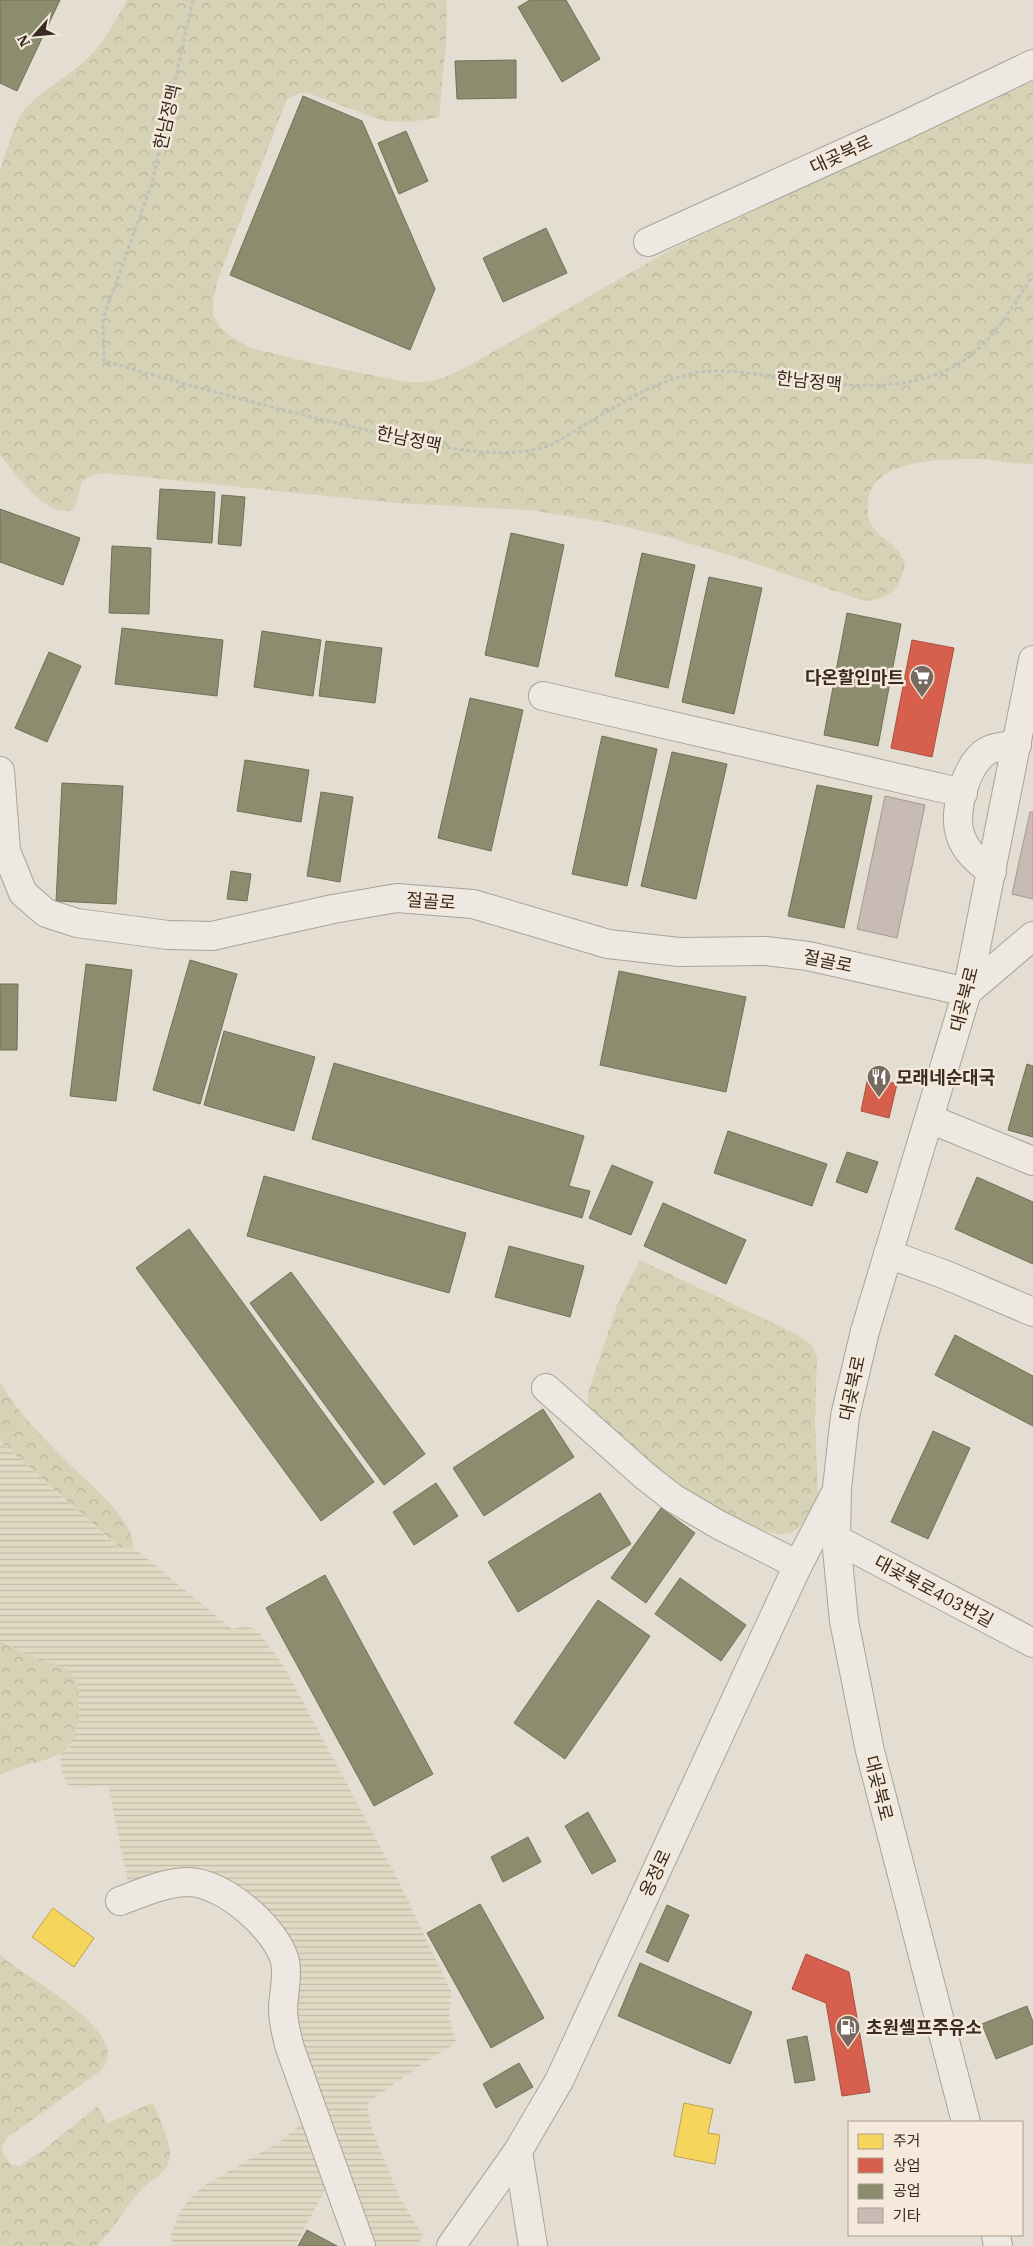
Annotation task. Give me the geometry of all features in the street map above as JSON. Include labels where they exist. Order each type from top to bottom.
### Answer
[{"type":"street","name":"대곶북로","points":[[648,242],[901,127],[1033,64]]},
{"type":"street","name":"대곶북로","points":[[966,2121],[870,1751],[844,1620],[836,1539],[838,1488],[845,1416],[865,1331],[968,992],[1033,660]]},
{"type":"street","points":[[543,696],[963,793]]},
{"type":"street","points":[[992,872],[976,860],[960,834],[958,821],[963,793],[970,769],[978,758],[989,750],[1017,745]]},
{"type":"street","name":"절골로","points":[[0,771],[3,857],[22,893],[46,914],[76,923],[168,935],[212,936],[333,909],[396,898],[464,903],[473,904],[608,944],[679,952],[766,951],[808,956],[968,992]]},
{"type":"street","points":[[968,992],[1033,936]]},
{"type":"street","points":[[930,1119],[1033,1161]]},
{"type":"street","points":[[888,1254],[1033,1312]]},
{"type":"street","points":[[546,1388],[645,1476],[673,1498],[720,1525],[798,1565]]},
{"type":"street","name":"옹정로","points":[[451,2246],[518,2151],[558,2080],[798,1565],[838,1488]]},
{"type":"street","name":"대곶북로403번길","points":[[836,1539],[1033,1643]]},
{"type":"street","points":[[120,1901],[175,1883],[190,1882],[206,1885],[218,1890],[239,1905],[273,1935],[281,1949],[285,1964],[284,2026],[290,2048],[361,2246]]},
{"type":"street","points":[[518,2151],[534,2246]]},
{"type":"path","name":"한남정맥","points":[[193,0],[152,183],[103,319],[104,361],[288,412],[428,444],[483,452],[521,450],[542,448],[562,439],[646,389],[701,372],[727,371],[840,385],[874,386],[908,382],[935,374],[974,353],[1003,319],[1033,276]]},
{"type":"shaded area","points":[[0,1441],[118,1547],[128,1549],[133,1547],[232,1629],[247,1626],[258,1631],[285,1668],[398,1880],[451,1991],[449,2018],[456,2043],[425,2062],[370,2101],[367,2107],[372,2129],[398,2194],[423,2236],[416,2246],[372,2246],[315,2094],[296,2021],[296,1982],[231,1889],[129,1888],[108,1785],[74,1789],[67,1784],[62,1772],[60,1754],[71,1745],[66,1669],[34,1658],[0,1641]]},
{"type":"shaded area","points":[[302,2123],[306,2125],[328,2184],[295,2246],[172,2246],[171,2236],[177,2218],[186,2203],[200,2188],[282,2140]]},
{"type":"green space","points":[[127,0],[447,0],[446,43],[439,117],[411,122],[384,121],[308,93],[299,94],[286,101],[218,279],[213,299],[213,315],[221,328],[233,338],[251,348],[325,366],[407,382],[440,379],[463,369],[670,250],[1033,79],[1033,464],[980,459],[950,459],[916,463],[886,474],[875,483],[869,496],[868,516],[875,530],[897,550],[905,562],[901,579],[888,595],[864,601],[748,561],[668,537],[605,522],[529,510],[396,503],[104,473],[92,475],[82,481],[75,508],[65,511],[54,509],[33,494],[0,454],[0,171],[14,129],[26,108],[95,51]]},
{"type":"green space","points":[[640,1260],[796,1334],[812,1345],[817,1357],[815,1422],[818,1497],[801,1525],[791,1533],[777,1534],[759,1529],[675,1488],[588,1411],[588,1393],[617,1305]]},
{"type":"green space","points":[[0,1382],[6,1393],[30,1423],[118,1512],[126,1524],[133,1547],[128,1549],[119,1547],[0,1441]]},
{"type":"green space","points":[[0,1641],[31,1656],[60,1666],[71,1673],[76,1681],[79,1705],[73,1740],[65,1749],[55,1756],[0,1775]]},
{"type":"green space","points":[[0,1955],[85,2018],[99,2033],[107,2048],[106,2063],[99,2072],[8,2137],[2,2144],[3,2154],[11,2165],[20,2166],[42,2151],[98,2106],[107,2124],[149,2104],[154,2105],[167,2139],[170,2157],[166,2167],[138,2193],[96,2246],[0,2246]]},
{"type":"building: 주거","points":[[53,1908],[94,1938],[74,1967],[32,1937]]},
{"type":"building: 주거","points":[[684,2103],[713,2109],[708,2133],[720,2135],[715,2164],[674,2156]]},
{"type":"building: 상업","name":"다온할인마트","points":[[912,640],[954,648],[932,757],[891,748]]},
{"type":"building: 상업","name":"모래네순대국","points":[[868,1077],[897,1084],[889,1118],[861,1111]]},
{"type":"building: 상업","name":"초원셀프주유소","points":[[806,1954],[849,1972],[870,2092],[842,2096],[826,2003],[792,1989]]},
{"type":"building: 공업","points":[[0,0],[60,0],[17,91],[0,83]]},
{"type":"building: 공업","points":[[530,0],[566,0],[600,59],[562,82],[518,7]]},
{"type":"building: 공업","points":[[516,60],[516,98],[457,99],[455,61]]},
{"type":"building: 공업","points":[[303,96],[362,121],[435,289],[410,350],[230,275]]},
{"type":"building: 공업","points":[[406,131],[428,181],[399,194],[378,143]]},
{"type":"building: 공업","points":[[546,228],[567,273],[503,302],[483,258]]},
{"type":"building: 공업","points":[[160,489],[215,492],[212,543],[157,539]]},
{"type":"building: 공업","points":[[222,495],[245,497],[241,546],[218,544]]},
{"type":"building: 공업","points":[[0,509],[80,538],[63,585],[0,562]]},
{"type":"building: 공업","points":[[511,533],[564,545],[538,667],[485,655]]},
{"type":"building: 공업","points":[[112,546],[151,548],[149,614],[109,613]]},
{"type":"building: 공업","points":[[642,553],[695,565],[668,688],[615,676]]},
{"type":"building: 공업","points":[[709,577],[762,588],[734,714],[682,702]]},
{"type":"building: 공업","points":[[847,613],[901,624],[878,746],[824,735]]},
{"type":"building: 공업","points":[[122,628],[223,640],[217,696],[115,684]]},
{"type":"building: 공업","points":[[262,631],[321,640],[313,696],[254,687]]},
{"type":"building: 공업","points":[[326,641],[382,648],[375,703],[319,696]]},
{"type":"building: 공업","points":[[49,652],[81,666],[47,742],[15,728]]},
{"type":"building: 공업","points":[[470,698],[523,710],[491,851],[438,838]]},
{"type":"building: 공업","points":[[602,736],[657,749],[627,886],[572,874]]},
{"type":"building: 공업","points":[[672,752],[727,764],[696,899],[641,886]]},
{"type":"building: 공업","points":[[245,760],[309,770],[301,822],[237,811]]},
{"type":"building: 공업","points":[[62,783],[123,786],[116,904],[56,901]]},
{"type":"building: 공업","points":[[817,785],[872,796],[844,928],[788,916]]},
{"type":"building: 공업","points":[[321,792],[353,797],[340,882],[307,876]]},
{"type":"building: 공업","points":[[231,871],[251,874],[247,901],[227,899]]},
{"type":"building: 공업","points":[[190,960],[237,974],[200,1104],[153,1090]]},
{"type":"building: 공업","points":[[86,964],[132,970],[116,1101],[70,1096]]},
{"type":"building: 공업","points":[[619,971],[746,997],[726,1092],[600,1065]]},
{"type":"building: 공업","points":[[0,984],[18,984],[17,1050],[0,1050]]},
{"type":"building: 공업","points":[[224,1031],[315,1057],[294,1131],[204,1105]]},
{"type":"building: 공업","points":[[334,1063],[584,1136],[569,1186],[590,1191],[582,1218],[312,1139]]},
{"type":"building: 공업","points":[[1027,1064],[1033,1066],[1033,1137],[1008,1130]]},
{"type":"building: 공업","points":[[728,1131],[827,1164],[812,1206],[714,1173]]},
{"type":"building: 공업","points":[[847,1152],[878,1162],[867,1193],[836,1182]]},
{"type":"building: 공업","points":[[612,1165],[653,1182],[631,1235],[589,1218]]},
{"type":"building: 공업","points":[[264,1176],[466,1233],[449,1293],[247,1236]]},
{"type":"building: 공업","points":[[977,1177],[1033,1202],[1033,1264],[955,1229]]},
{"type":"building: 공업","points":[[663,1203],[746,1240],[726,1284],[644,1246]]},
{"type":"building: 공업","points":[[189,1229],[374,1482],[321,1521],[136,1268]]},
{"type":"building: 공업","points":[[509,1246],[584,1266],[570,1317],[495,1297]]},
{"type":"building: 공업","points":[[291,1272],[425,1454],[384,1485],[250,1303]]},
{"type":"building: 공업","points":[[955,1335],[1033,1376],[1033,1426],[935,1375]]},
{"type":"building: 공업","points":[[543,1409],[574,1457],[484,1516],[453,1468]]},
{"type":"building: 공업","points":[[933,1431],[970,1448],[928,1539],[891,1522]]},
{"type":"building: 공업","points":[[436,1483],[458,1516],[414,1545],[393,1512]]},
{"type":"building: 공업","points":[[600,1493],[631,1544],[518,1612],[488,1562]]},
{"type":"building: 공업","points":[[661,1508],[695,1533],[646,1603],[611,1578]]},
{"type":"building: 공업","points":[[325,1575],[433,1774],[374,1806],[266,1608]]},
{"type":"building: 공업","points":[[680,1578],[746,1625],[721,1661],[655,1614]]},
{"type":"building: 공업","points":[[598,1600],[650,1636],[565,1759],[514,1723]]},
{"type":"building: 공업","points":[[588,1812],[616,1861],[592,1874],[565,1826]]},
{"type":"building: 공업","points":[[528,1837],[541,1862],[503,1882],[491,1857]]},
{"type":"building: 공업","points":[[480,1904],[544,2018],[491,2048],[427,1933]]},
{"type":"building: 공업","points":[[667,1905],[689,1915],[668,1962],[646,1952]]},
{"type":"building: 공업","points":[[640,1963],[752,2012],[730,2064],[618,2016]]},
{"type":"building: 공업","points":[[1027,2006],[1033,2022],[1033,2044],[996,2059],[982,2024]]},
{"type":"building: 공업","points":[[807,2036],[815,2080],[795,2083],[787,2040]]},
{"type":"building: 공업","points":[[519,2063],[533,2087],[496,2108],[483,2084]]},
{"type":"building: 공업","points":[[307,2230],[337,2246],[298,2246]]},
{"type":"building: 기타","points":[[885,796],[925,805],[897,938],[857,929]]},
{"type":"building: 기타","points":[[1030,812],[1033,812],[1033,899],[1012,894]]},
{"type":"place","name":"다온할인마트","points":[[922,698]]},
{"type":"place","name":"모래네순대국","points":[[879,1098]]},
{"type":"place","name":"초원셀프주유소","points":[[848,2048]]}]
